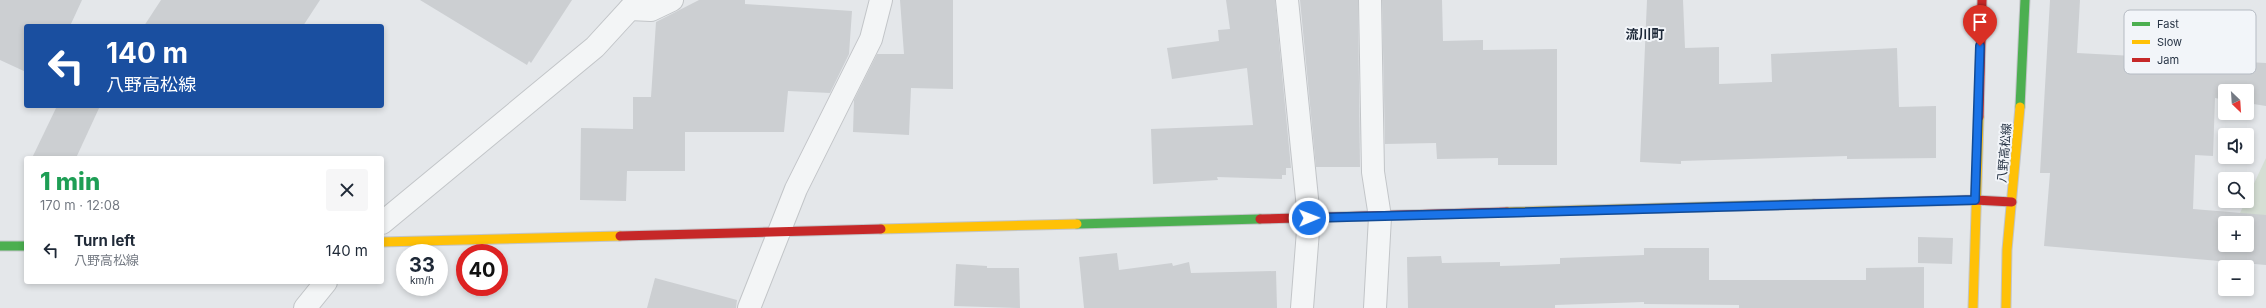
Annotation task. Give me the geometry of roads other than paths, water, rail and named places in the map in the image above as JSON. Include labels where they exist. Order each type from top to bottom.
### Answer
[{"type":"street","points":[[384,221],[595,47],[634,4],[651,10],[672,0]]},
{"type":"street","points":[[749,308],[778,231],[796,189],[871,38],[881,0]]},
{"type":"street","points":[[1287,0],[1309,218],[1302,308]]},
{"type":"street","points":[[1370,0],[1373,172],[1380,217],[1374,308]]},
{"type":"street","points":[[1973,308],[1982,0]]},
{"type":"street","name":"八野高松線","points":[[2006,308],[2007,250],[2020,106],[2025,0]]},
{"type":"street","points":[[384,242],[1380,217],[1975,200],[2012,202]]},
{"type":"street","points":[[0,246],[24,246]]},
{"type":"street","points":[[305,308],[324,284]]},
{"type":"district","name":"流川町","points":[[1645,34]]}]
